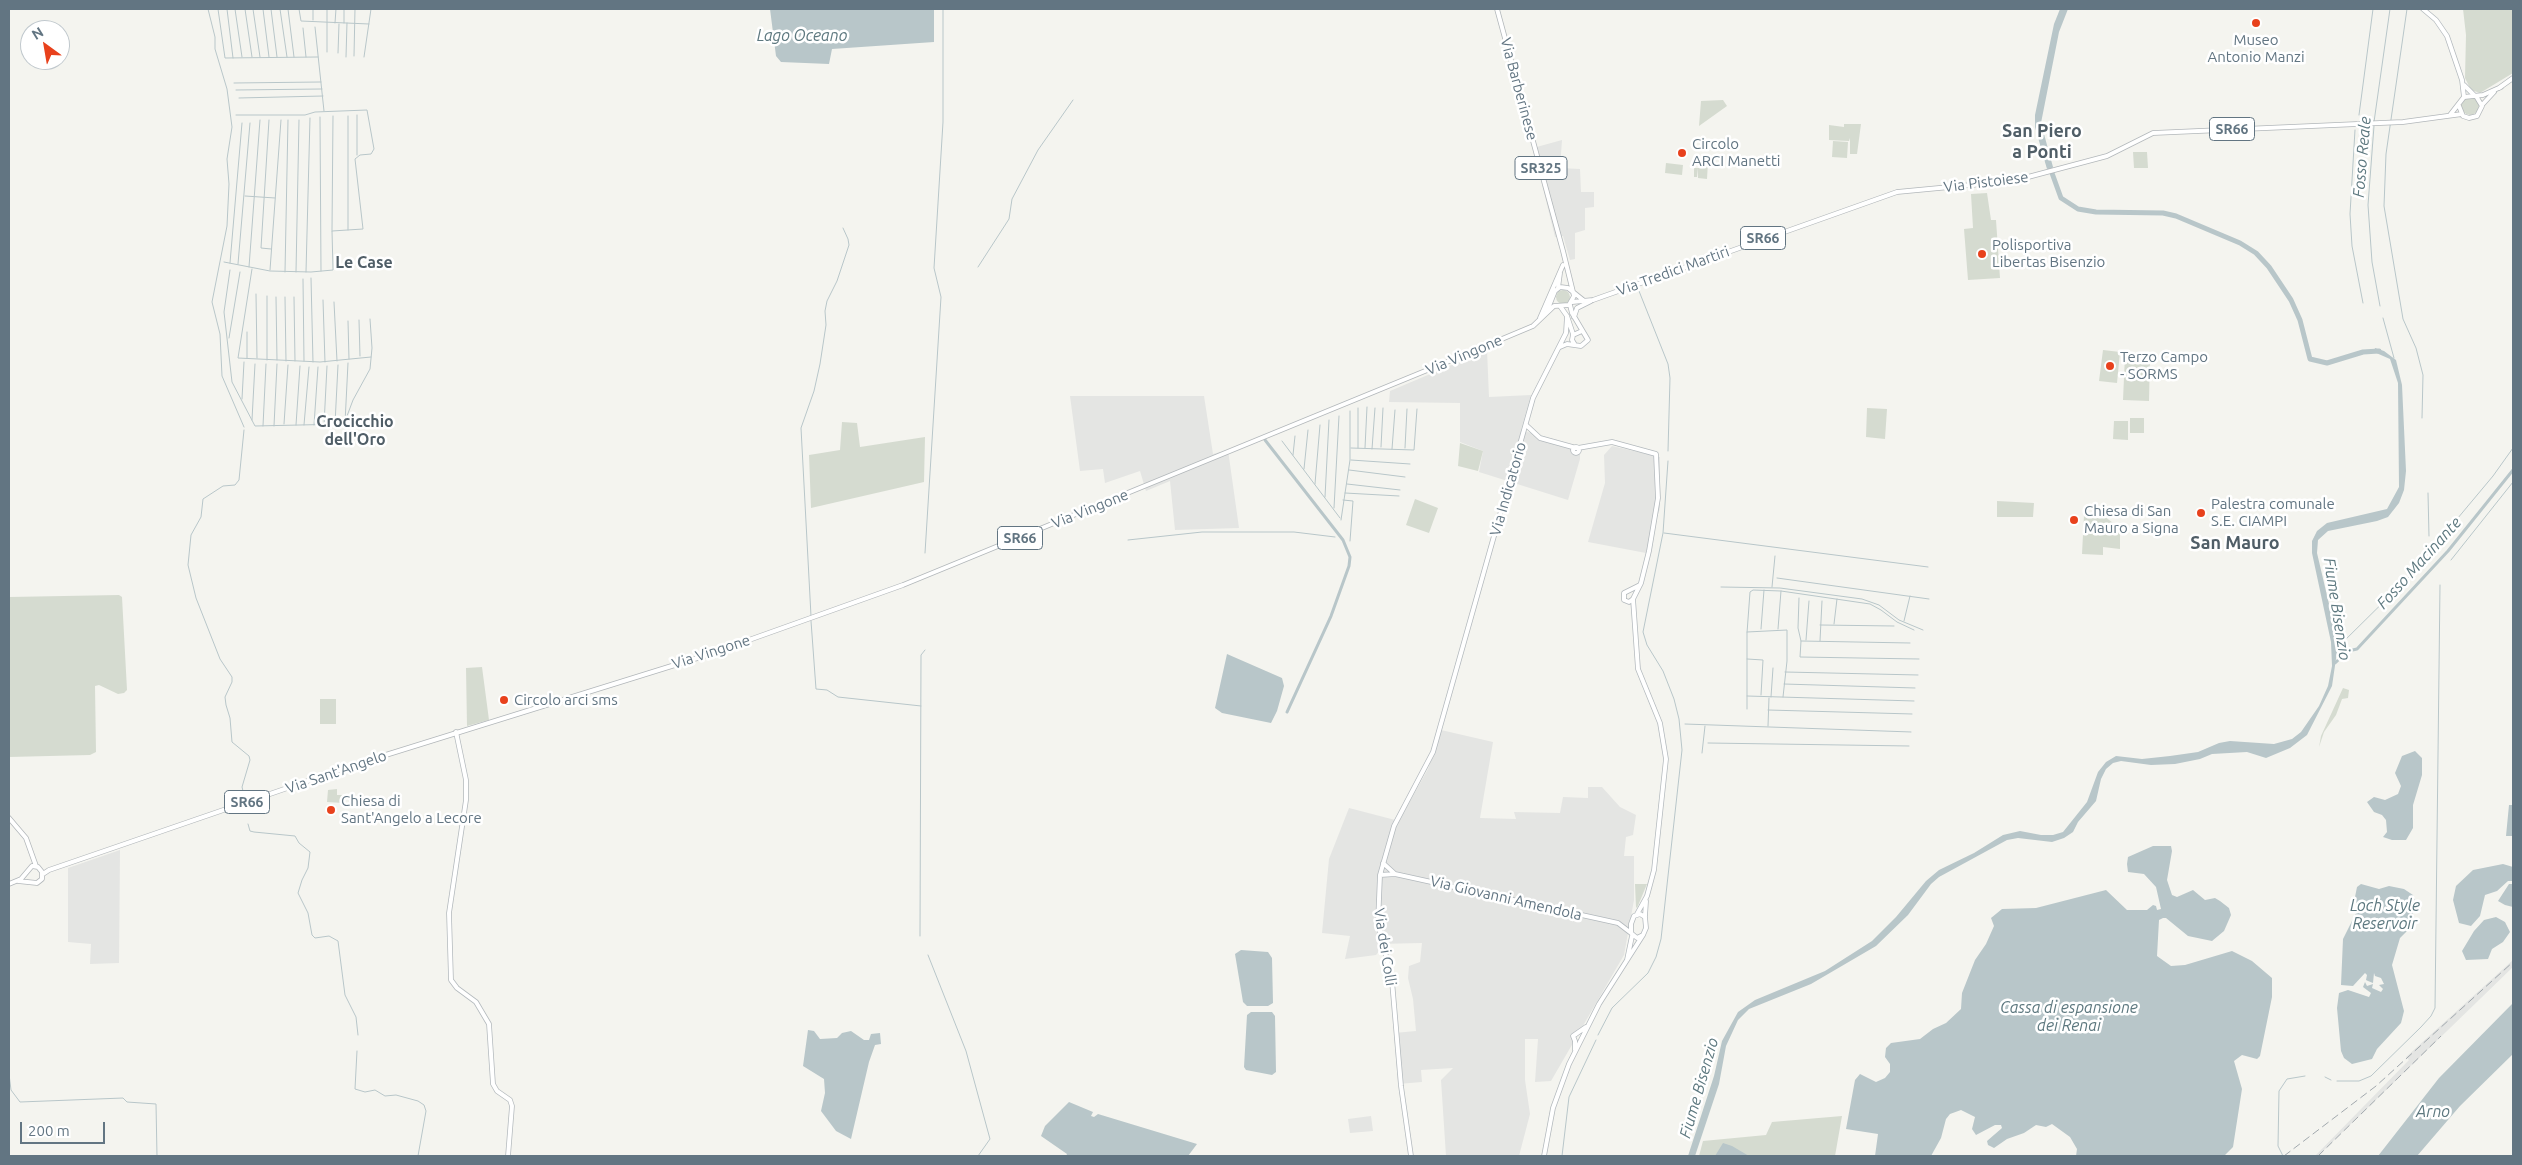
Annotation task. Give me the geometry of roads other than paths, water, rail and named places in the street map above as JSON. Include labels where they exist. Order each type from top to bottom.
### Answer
[{"type":"main road","name":"Via Barberinese","points":[[1497,9],[1572,292]]},
{"type":"main road","points":[[2422,9],[2433,17],[2445,33],[2467,90],[2482,105]]},
{"type":"main road","name":"SR66","points":[[2446,117],[2462,114],[2467,117],[2476,116],[2480,112],[2485,100],[2513,78]]},
{"type":"main road","points":[[2446,117],[2453,113],[2464,97],[2462,80]]},
{"type":"main road","name":"SR66","points":[[2464,97],[2475,96],[2501,87]]},
{"type":"main road","points":[[2458,106],[2462,114]]},
{"type":"main road","name":"Via Pistoiese","points":[[1903,191],[1998,183],[2035,175],[2107,156],[2150,133],[2403,122],[2446,117]]},
{"type":"main road","name":"Via Tredici Martiri","points":[[1571,303],[1591,300],[1803,224],[1903,191]]},
{"type":"main road","name":"Via Barberinese","points":[[1558,288],[1564,256]]},
{"type":"main road","name":"Via Barberinese","points":[[1536,324],[1562,265]]},
{"type":"main road","points":[[1558,288],[1566,287],[1585,301]]},
{"type":"main road","name":"SR66","points":[[1554,297],[1558,288]]},
{"type":"main road","points":[[1559,348],[1564,344],[1581,346],[1586,343],[1587,336],[1574,317],[1571,303],[1572,292]]},
{"type":"main road","points":[[1554,297],[1567,316],[1573,334],[1572,340],[1575,345]]},
{"type":"main road","name":"Via Vingone","points":[[1545,315],[1554,297]]},
{"type":"main road","points":[[1574,317],[1577,308],[1591,300]]},
{"type":"main road","name":"SR66","points":[[1560,306],[1571,303]]},
{"type":"main road","name":"Via Vingone","points":[[624,680],[733,646],[929,575],[1536,324],[1554,306],[1560,306]]},
{"type":"main road","name":"Via Indicatorio","points":[[1466,633],[1533,398],[1566,332],[1567,316]]},
{"type":"main road","points":[[1573,334],[1582,331]]},
{"type":"main road","points":[[1526,425],[1540,438],[1562,443],[1578,450],[1612,442],[1656,454],[1658,485],[1656,516],[1640,585],[1626,602]]},
{"type":"main road","points":[[1544,1156],[1556,1098],[1574,1052],[1646,928],[1647,896],[1655,863],[1666,759],[1660,723],[1638,669],[1634,613],[1632,595],[1626,591],[1623,594],[1634,613]]},
{"type":"main road","name":"Via dei Colli","points":[[1411,1156],[1401,1086],[1392,981],[1378,923],[1380,875],[1397,819],[1433,752],[1466,633]]},
{"type":"main road","name":"Via Sant'Angelo","points":[[40,870],[49,870],[445,735],[624,680]]},
{"type":"main road","points":[[456,732],[466,780],[466,800],[449,913],[452,980],[457,988],[476,1002],[489,1024],[493,1084],[498,1092],[510,1100],[512,1106],[508,1156]]},
{"type":"main road","points":[[445,735],[453,737],[459,743]]},
{"type":"main road","points":[[9,818],[26,838],[32,857],[40,870],[38,883],[26,878],[9,884]]},
{"type":"main road","points":[[26,878],[32,857]]},
{"type":"main road","points":[[1383,863],[1395,874]]},
{"type":"main road","points":[[30,867],[40,870]]},
{"type":"main road","name":"Via Giovanni Amendola","points":[[1380,875],[1395,874],[1618,923],[1632,934]]},
{"type":"main road","points":[[1621,970],[1630,953],[1632,919],[1647,896]]},
{"type":"main road","points":[[1637,914],[1645,917]]},
{"type":"main road","name":"Via Giovanni Amendola","points":[[1618,923],[1632,919]]},
{"type":"main road","points":[[1632,934],[1637,938],[1643,935]]},
{"type":"main road","points":[[1574,1052],[1576,1041],[1573,1036],[1590,1023]]},
{"type":"water","name":"Lago Oceano","points":[[770,9],[934,9],[934,42],[832,49],[829,64],[781,62],[776,56]]},
{"type":"water","points":[[2060,9],[2068,9],[2059,32],[2041,123],[2053,167],[2047,169],[2035,127],[2035,115],[2054,24]]},
{"type":"water","points":[[2375,348],[2384,351],[2396,360],[2402,385],[2406,471],[2404,490],[2399,503],[2388,517],[2328,531],[2318,540],[2317,553],[2337,638],[2337,652],[2332,686],[2307,735],[2290,748],[2266,758],[2247,752],[2212,754],[2200,759],[2175,764],[2151,765],[2121,761],[2113,763],[2106,769],[2101,779],[2096,801],[2078,822],[2073,832],[2064,838],[2052,842],[2018,838],[2007,840],[1939,877],[1931,884],[1908,915],[1876,946],[1811,984],[1749,1009],[1738,1020],[1726,1046],[1719,1084],[1695,1156],[1688,1156],[1714,1076],[1722,1041],[1738,1012],[1755,1000],[1825,971],[1872,941],[1896,917],[1926,881],[1939,870],[1974,853],[2003,835],[2020,831],[2041,835],[2053,835],[2063,832],[2087,802],[2098,772],[2106,762],[2116,756],[2142,759],[2170,756],[2198,752],[2219,743],[2230,741],[2274,744],[2292,739],[2301,732],[2319,706],[2328,686],[2332,666],[2331,642],[2312,553],[2312,541],[2317,531],[2327,523],[2387,509],[2399,487],[2398,383],[2390,359],[2374,352]]},
{"type":"water","points":[[1227,654],[1282,678],[1284,686],[1277,711],[1271,723],[1222,713],[1215,708]]},
{"type":"water","points":[[2415,751],[2422,758],[2422,775],[2413,805],[2413,828],[2406,840],[2392,840],[2383,837],[2387,832],[2386,820],[2382,815],[2374,812],[2367,802],[2374,797],[2385,800],[2398,794],[2401,786],[2395,773],[2402,756]]},
{"type":"water","points":[[2509,805],[2513,805],[2513,836],[2506,836]]},
{"type":"water","name":"Cassa di espansione dei Renai","points":[[2153,846],[2171,846],[2172,851],[2167,880],[2172,895],[2177,897],[2193,890],[2205,900],[2215,898],[2220,901],[2229,908],[2231,915],[2224,931],[2212,941],[2188,936],[2166,918],[2159,920],[2157,956],[2171,966],[2185,965],[2232,951],[2252,961],[2272,978],[2272,997],[2260,1056],[2257,1059],[2242,1055],[2234,1061],[2242,1089],[2233,1147],[2224,1156],[2076,1156],[2077,1149],[2070,1137],[2052,1124],[2046,1127],[2036,1125],[2024,1133],[2007,1139],[1994,1148],[1988,1145],[1987,1141],[2002,1128],[2001,1125],[1995,1125],[1976,1135],[1972,1129],[1975,1117],[1961,1110],[1950,1114],[1946,1119],[1941,1138],[1931,1156],[1875,1156],[1878,1134],[1846,1129],[1855,1080],[1860,1074],[1876,1082],[1885,1078],[1890,1072],[1890,1064],[1885,1057],[1886,1048],[1891,1043],[1920,1039],[1933,1029],[1946,1023],[1961,1009],[1962,993],[1975,960],[1986,944],[1994,926],[1991,918],[2002,909],[2036,908],[2106,890],[2127,910],[2147,910],[2153,905],[2156,906],[2157,910],[2161,909],[2156,887],[2144,874],[2128,872],[2128,857]]},
{"type":"water","points":[[2503,864],[2513,867],[2513,881],[2508,881],[2497,891],[2485,895],[2480,916],[2471,926],[2459,923],[2453,900],[2456,886],[2473,870]]},
{"type":"water","name":"Loch Style Reservoir","points":[[2361,884],[2379,889],[2389,886],[2404,889],[2413,895],[2415,901],[2410,928],[2400,938],[2392,965],[2404,1011],[2401,1023],[2377,1049],[2372,1059],[2352,1064],[2344,1058],[2341,1051],[2337,1008],[2339,993],[2348,990],[2369,997],[2371,993],[2363,987],[2365,982],[2367,986],[2373,984],[2372,988],[2381,992],[2383,989],[2379,985],[2384,984],[2381,978],[2375,976],[2374,973],[2373,983],[2366,980],[2367,975],[2365,973],[2353,986],[2341,985],[2343,939],[2358,909],[2355,897],[2357,887]]},
{"type":"water","points":[[2509,884],[2513,884],[2513,907],[2498,901]]},
{"type":"water","points":[[2496,917],[2505,922],[2510,932],[2503,942],[2492,949],[2488,959],[2466,960],[2462,951],[2474,931],[2484,920]]},
{"type":"water","points":[[1241,950],[1268,952],[1272,958],[1273,1003],[1268,1006],[1247,1006],[1243,1002],[1235,954]]},
{"type":"water","name":"Arno","points":[[2513,1003],[2513,1054],[2460,1106],[2417,1156],[2378,1156],[2439,1078]]},
{"type":"water","points":[[1251,1012],[1272,1012],[1275,1016],[1276,1072],[1272,1075],[1246,1070],[1244,1067],[1247,1015]]},
{"type":"water","points":[[808,1030],[814,1031],[820,1039],[837,1038],[842,1033],[851,1031],[864,1040],[869,1040],[871,1034],[880,1033],[881,1044],[875,1045],[869,1062],[851,1139],[836,1131],[821,1111],[825,1093],[824,1079],[803,1066]]},
{"type":"water","points":[[1069,1102],[1093,1112],[1091,1116],[1094,1117],[1098,1114],[1197,1144],[1188,1156],[1066,1156],[1067,1154],[1041,1136],[1045,1126]]},
{"type":"water","points":[[1723,1143],[1732,1146],[1749,1156],[1715,1156]]},
{"type":"waterway","points":[[208,9],[215,37],[215,49],[227,89],[232,127],[227,159],[229,184],[227,226],[212,302],[220,334],[222,376],[244,427]]},
{"type":"waterway","points":[[218,9],[225,58],[318,57]]},
{"type":"waterway","points":[[227,9],[233,58]]},
{"type":"waterway","points":[[235,9],[242,57]]},
{"type":"waterway","points":[[245,9],[252,57]]},
{"type":"waterway","points":[[253,9],[260,57]]},
{"type":"waterway","points":[[263,9],[269,57]]},
{"type":"waterway","points":[[271,9],[277,57]]},
{"type":"waterway","points":[[280,9],[287,57]]},
{"type":"waterway","points":[[288,9],[294,57]]},
{"type":"waterway","points":[[299,9],[301,21],[369,24]]},
{"type":"waterway","points":[[313,9],[313,20]]},
{"type":"waterway","points":[[327,9],[327,52]]},
{"type":"waterway","points":[[335,23],[336,9]]},
{"type":"waterway","points":[[344,9],[344,23]]},
{"type":"waterway","points":[[354,56],[355,9]]},
{"type":"waterway","points":[[364,57],[371,9]]},
{"type":"waterway","points":[[925,553],[941,297],[934,268],[943,122],[943,9]]},
{"type":"waterway","points":[[2359,115],[2373,9]]},
{"type":"waterway","name":"Fosso Reale","points":[[2374,122],[2390,9]]},
{"type":"waterway","points":[[2407,9],[2386,154],[2384,206],[2403,319],[2416,348],[2423,375],[2422,418]]},
{"type":"waterway","points":[[346,57],[347,23]]},
{"type":"waterway","points":[[338,53],[339,24]]},
{"type":"waterway","points":[[315,27],[324,111]]},
{"type":"waterway","points":[[303,28],[306,57]]},
{"type":"waterway","points":[[234,83],[321,82]]},
{"type":"waterway","points":[[236,90],[322,89]]},
{"type":"waterway","points":[[239,98],[323,96]]},
{"type":"waterway","points":[[978,267],[1009,219],[1012,199],[1038,150],[1073,100]]},
{"type":"waterway","points":[[224,262],[270,271],[311,272],[333,270],[332,231],[363,229],[355,159],[360,155],[371,154],[374,149],[367,110],[315,112],[305,115],[236,115]]},
{"type":"waterway","points":[[357,115],[357,155]]},
{"type":"waterway","points":[[332,231],[333,116]]},
{"type":"waterway","points":[[348,116],[348,230]]},
{"type":"waterway","points":[[320,117],[321,271]]},
{"type":"waterway","points":[[306,272],[310,118]]},
{"type":"waterway","points":[[249,267],[260,120]]},
{"type":"waterway","points":[[269,120],[261,248],[271,249]]},
{"type":"waterway","points":[[270,270],[281,120]]},
{"type":"waterway","points":[[285,272],[288,120]]},
{"type":"waterway","points":[[296,272],[299,120]]},
{"type":"waterway","points":[[230,263],[242,123]]},
{"type":"waterway","points":[[238,264],[250,123]]},
{"type":"waterway","name":"Fosso Reale","points":[[2374,126],[2368,205],[2372,262],[2380,306]]},
{"type":"waterway","points":[[2355,130],[2350,214],[2352,246],[2363,303]]},
{"type":"waterway","name":"Fiume Bisenzio","points":[[2048,162],[2061,198],[2078,209],[2096,212],[2163,213],[2176,216],[2240,243],[2256,253],[2269,267],[2291,300],[2300,320],[2310,359],[2327,363],[2363,352],[2379,351]]},
{"type":"waterway","points":[[245,196],[275,198]]},
{"type":"waterway","points":[[811,616],[801,428],[814,391],[820,364],[826,325],[825,311],[827,301],[837,281],[849,245],[843,228]]},
{"type":"waterway","points":[[252,269],[238,358],[320,362],[371,357]]},
{"type":"waterway","points":[[230,270],[224,312],[232,382],[255,426],[344,424],[353,400],[370,369],[372,348],[370,319]]},
{"type":"waterway","points":[[229,338],[240,272]]},
{"type":"waterway","points":[[311,278],[313,362]]},
{"type":"waterway","points":[[303,279],[304,361]]},
{"type":"waterway","points":[[1639,291],[1668,364],[1670,378],[1668,451]]},
{"type":"waterway","points":[[256,294],[257,358]]},
{"type":"waterway","points":[[267,296],[267,360]]},
{"type":"waterway","points":[[276,297],[277,360]]},
{"type":"waterway","points":[[285,297],[286,361]]},
{"type":"waterway","points":[[294,297],[295,361]]},
{"type":"waterway","points":[[323,300],[325,362]]},
{"type":"waterway","points":[[334,302],[337,361]]},
{"type":"waterway","points":[[2383,318],[2394,358]]},
{"type":"waterway","points":[[359,320],[360,356]]},
{"type":"waterway","points":[[348,321],[349,359]]},
{"type":"waterway","points":[[247,332],[247,358]]},
{"type":"waterway","points":[[242,399],[244,362]]},
{"type":"waterway","points":[[345,423],[348,363]]},
{"type":"waterway","points":[[252,420],[255,364]]},
{"type":"waterway","points":[[263,426],[266,364]]},
{"type":"waterway","points":[[274,426],[277,364]]},
{"type":"waterway","points":[[284,424],[288,365]]},
{"type":"waterway","points":[[335,424],[338,365]]},
{"type":"waterway","points":[[296,425],[300,366]]},
{"type":"waterway","points":[[324,425],[327,366]]},
{"type":"waterway","points":[[304,425],[309,367]]},
{"type":"waterway","points":[[314,425],[318,367]]},
{"type":"waterway","points":[[1365,448],[1367,407]]},
{"type":"waterway","points":[[1358,408],[1358,448]]},
{"type":"waterway","points":[[1372,449],[1375,408]]},
{"type":"waterway","points":[[1381,447],[1383,408]]},
{"type":"waterway","points":[[1405,448],[1407,409]]},
{"type":"waterway","points":[[1351,448],[1414,450],[1417,409]]},
{"type":"waterway","points":[[1392,449],[1395,410]]},
{"type":"waterway","points":[[1341,520],[1350,460],[1350,411]]},
{"type":"waterway","points":[[1334,508],[1339,416]]},
{"type":"waterway","points":[[1325,497],[1329,420]]},
{"type":"waterway","points":[[1315,484],[1320,425]]},
{"type":"waterway","points":[[244,430],[239,480],[235,485],[223,486],[203,499],[201,517],[191,535],[188,565],[196,598],[220,659],[232,677],[232,682],[225,697],[230,718],[232,742],[249,756],[250,760],[242,787],[245,799]]},
{"type":"waterway","points":[[1304,469],[1308,430]]},
{"type":"waterway","points":[[1293,455],[1295,436]]},
{"type":"waterway","points":[[1265,440],[1343,540],[1350,557],[1349,566],[1331,616],[1287,712]]},
{"type":"waterway","points":[[1282,441],[1340,518]]},
{"type":"waterway","points":[[2432,549],[2493,476],[2513,448]]},
{"type":"waterway","points":[[1351,460],[1410,464]]},
{"type":"waterway","points":[[1598,1035],[1612,1008],[1648,973],[1656,957],[1661,939],[1682,750],[1679,719],[1674,699],[1663,671],[1647,645],[1643,632],[1663,533],[1668,461]]},
{"type":"waterway","points":[[1349,470],[1405,477]]},
{"type":"waterway","name":"Fosso Macinante","points":[[2335,663],[2348,651],[2357,649],[2448,551],[2513,470]]},
{"type":"waterway","points":[[2451,560],[2513,482]]},
{"type":"waterway","points":[[1347,484],[1400,490]]},
{"type":"waterway","points":[[1345,493],[1399,496]]},
{"type":"waterway","points":[[2428,493],[2429,536]]},
{"type":"waterway","points":[[1343,500],[1353,501],[1350,541]]},
{"type":"waterway","points":[[1128,540],[1202,532],[1294,532],[1335,537]]},
{"type":"waterway","points":[[1664,533],[1928,567]]},
{"type":"waterway","points":[[2432,545],[2434,551]]},
{"type":"waterway","points":[[1772,587],[1775,556]]},
{"type":"waterway","points":[[2337,648],[2422,564]]},
{"type":"waterway","points":[[1777,578],[1929,599]]},
{"type":"waterway","points":[[2337,1081],[2359,1081],[2371,1076],[2421,1027],[2431,1016],[2435,1008],[2440,585]]},
{"type":"waterway","points":[[1721,587],[1780,588],[1862,599],[1879,605],[1899,620],[1923,630]]},
{"type":"waterway","points":[[1747,709],[1747,633],[1750,592],[1753,590],[1781,591],[1870,604],[1897,622],[1914,630]]},
{"type":"waterway","points":[[1761,629],[1764,590]]},
{"type":"waterway","points":[[1778,629],[1781,591]]},
{"type":"waterway","points":[[1904,621],[1910,596]]},
{"type":"waterway","points":[[1799,598],[1798,628],[1801,641],[1800,657],[1919,659]]},
{"type":"waterway","points":[[1834,624],[1837,599]]},
{"type":"waterway","points":[[1806,640],[1809,601]]},
{"type":"waterway","points":[[1820,641],[1822,601]]},
{"type":"waterway","points":[[811,621],[816,689],[827,690],[838,697],[921,706]]},
{"type":"waterway","points":[[1820,625],[1894,626]]},
{"type":"waterway","points":[[1747,632],[1787,630],[1787,661],[1783,697]]},
{"type":"waterway","points":[[1801,641],[1910,643]]},
{"type":"waterway","points":[[920,936],[921,655],[925,650]]},
{"type":"waterway","points":[[1747,659],[1763,660],[1761,695]]},
{"type":"waterway","points":[[1771,697],[1773,668]]},
{"type":"waterway","points":[[1785,672],[1918,675]]},
{"type":"waterway","points":[[1784,684],[1915,688]]},
{"type":"waterway","points":[[1747,696],[1914,701]]},
{"type":"waterway","points":[[1768,726],[1769,698]]},
{"type":"waterway","points":[[1768,710],[1912,714]]},
{"type":"waterway","points":[[1685,724],[1911,732]]},
{"type":"waterway","points":[[1702,753],[1705,726]]},
{"type":"waterway","points":[[1708,743],[1909,746]]},
{"type":"waterway","points":[[248,824],[250,831],[295,836],[299,843],[310,852],[308,868],[298,893],[308,913],[312,935],[315,938],[329,936],[338,941],[345,995],[356,1017],[358,1035]]},
{"type":"waterway","points":[[928,955],[966,1051],[990,1139],[978,1156]]},
{"type":"waterway","points":[[1562,1156],[1569,1097],[1596,1040]]},
{"type":"waterway","points":[[357,1051],[355,1089],[365,1092],[375,1090],[385,1096],[396,1095],[418,1101],[424,1105],[426,1111],[418,1156]]},
{"type":"waterway","points":[[9,1074],[11,1090],[20,1102],[123,1098],[127,1102],[156,1104],[157,1156]]},
{"type":"waterway","points":[[2283,1156],[2278,1146],[2279,1091],[2287,1079],[2305,1076]]},
{"type":"waterway","points":[[2325,1077],[2331,1080]]},
{"type":"railway","points":[[2284,1156],[2376,1086],[2513,962]]},
{"type":"railway","points":[[2318,1156],[2441,1036]]},
{"type":"place","name":"Museo Antonio Manzi","points":[[2256,23]]},
{"type":"place","name":"Circolo ARCI Manetti","points":[[1682,153]]},
{"type":"place","name":"Polisportiva Libertas Bisenzio","points":[[1982,254]]},
{"type":"place","name":"Terzo Campo - SORMS","points":[[2110,366]]},
{"type":"place","name":"Palestra comunale S.E. CIAMPI","points":[[2201,513]]},
{"type":"place","name":"Chiesa di San Mauro a Signa","points":[[2074,520]]},
{"type":"place","name":"Circolo arci sms","points":[[504,700]]},
{"type":"place","name":"Chiesa di Sant'Angelo a Lecore","points":[[331,810]]},
{"type":"district","name":"San Piero a Ponti","points":[[2042,141]]},
{"type":"district","name":"Le Case","points":[[364,263]]},
{"type":"district","name":"Crocicchio dell'Oro","points":[[355,431]]},
{"type":"district","name":"San Mauro","points":[[2235,543]]}]
